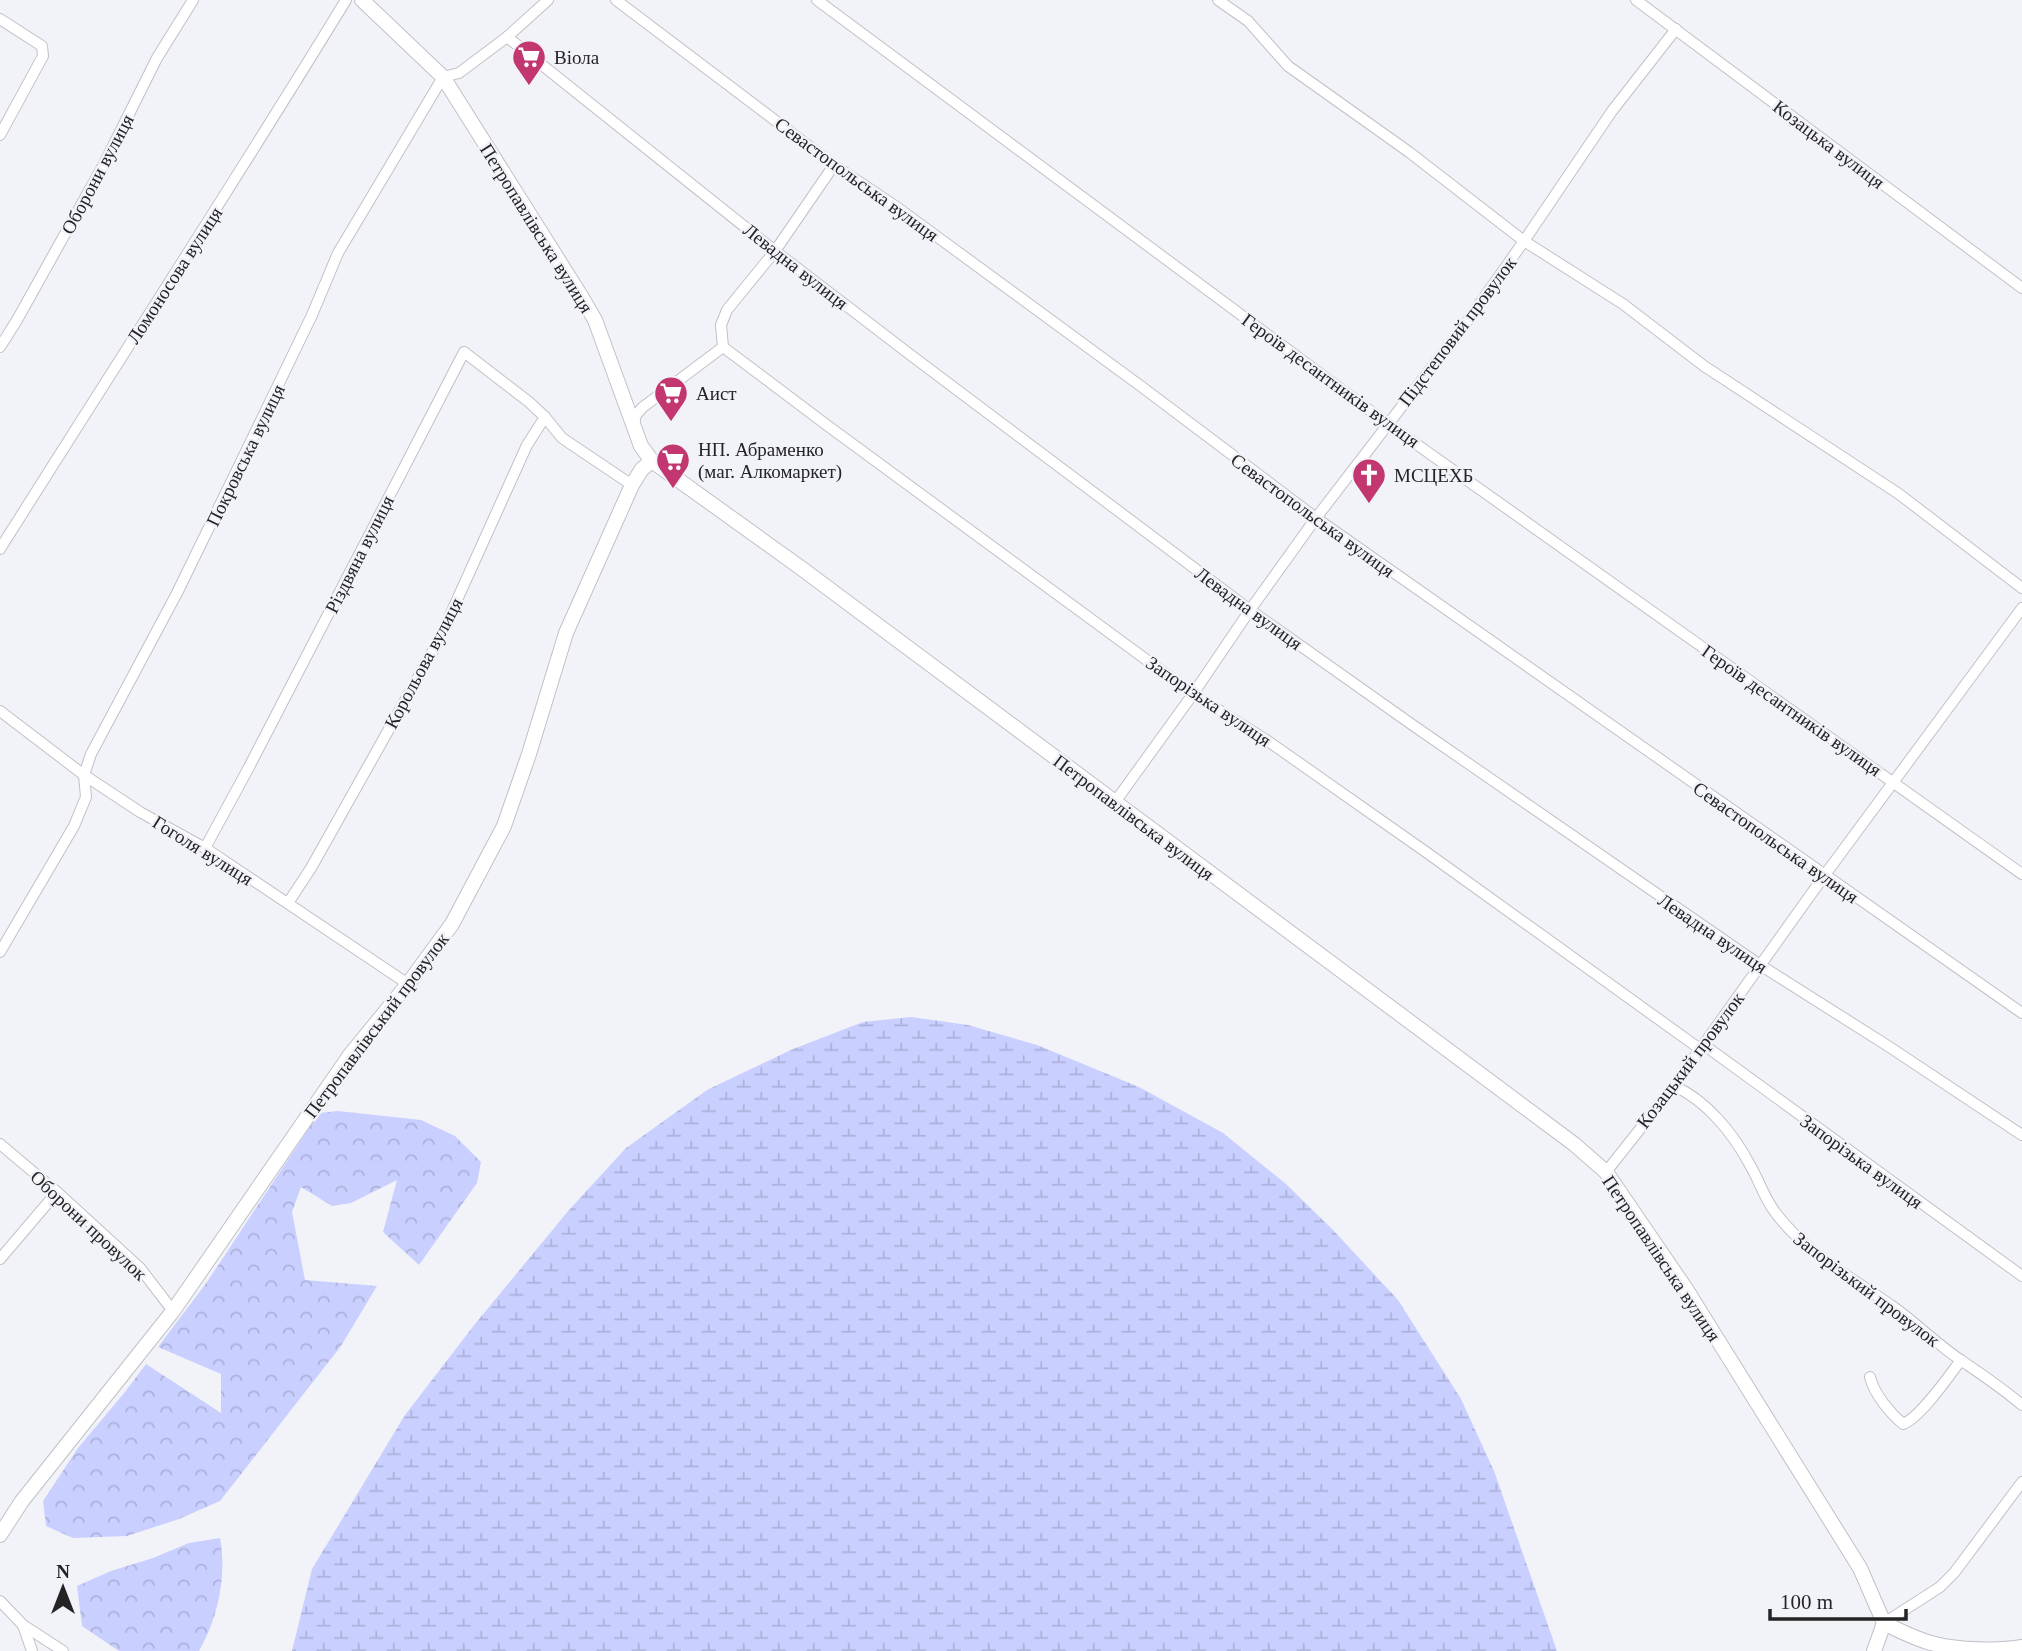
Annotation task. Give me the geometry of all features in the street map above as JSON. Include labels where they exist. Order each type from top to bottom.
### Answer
[{"type":"street","name":"Оборони вулиця","points":[[0,347],[104,164],[157,58],[193,0]]},
{"type":"street","name":"Ломоносова вулиця","points":[[0,549],[251,156],[346,0]]},
{"type":"street","name":"Петропавлівська вулиця","points":[[362,0],[443,78],[595,320],[640,446],[652,461],[801,568],[1574,1144],[1606,1172],[1686,1289],[1853,1557],[1884,1623]]},
{"type":"street","points":[[443,78],[459,73],[507,37],[548,0]]},
{"type":"street","name":"Севастопольська вулиця","points":[[617,0],[834,165],[898,208],[1316,518],[2022,1013]]},
{"type":"street","name":"Героїв десантників вулиця","points":[[817,0],[1388,424],[2022,874]]},
{"type":"street","points":[[1218,0],[1248,21],[1288,66],[1409,152],[1524,240],[1623,304],[1704,366],[1899,494],[2022,588]]},
{"type":"street","name":"Козацька вулиця","points":[[1636,0],[2022,288]]},
{"type":"street","points":[[0,19],[42,46],[43,56],[0,135]]},
{"type":"street","name":"Підстеповий провулок","points":[[1115,802],[1316,518],[1469,319],[1612,111],[1676,29]]},
{"type":"street","name":"Левадна вулиця","points":[[507,37],[775,251],[1250,610],[1760,965],[1888,1045],[2022,1135]]},
{"type":"street","name":"Покровська вулиця","points":[[0,952],[74,826],[86,797],[84,775],[92,754],[177,593],[312,315],[338,253],[443,78]]},
{"type":"street","points":[[633,427],[636,415],[643,407],[723,347],[721,326],[727,310],[775,251],[834,165]]},
{"type":"street","name":"Запорізька вулиця","points":[[723,347],[1193,694],[1265,739],[1416,844],[2022,1276]]},
{"type":"street","name":"Різдвяна вулиця","points":[[205,848],[464,352],[545,417]]},
{"type":"street","points":[[545,417],[562,438],[632,485]]},
{"type":"street","name":"Корольова вулиця","points":[[288,903],[311,868],[438,642],[527,445],[545,417]]},
{"type":"street","name":"Петропавлівський провулок","points":[[0,1535],[22,1501],[173,1311],[350,1055],[408,984],[452,924],[504,826],[566,633],[632,485],[642,469],[652,461]]},
{"type":"street","name":"Козацький провулок","points":[[1606,1172],[1674,1086],[1824,876],[2022,608]]},
{"type":"street","name":"Гоголя вулиця","points":[[0,711],[84,775],[205,848],[408,984]]},
{"type":"street","name":"Запорізький провулок","points":[[1674,1086],[1698,1100],[1737,1143],[1773,1209],[1787,1227],[1827,1261],[1896,1309],[2022,1405]]},
{"type":"street","name":"Оборони провулок","points":[[0,1144],[140,1268],[173,1311]]},
{"type":"street","points":[[0,1259],[57,1192]]},
{"type":"street","points":[[1870,1377],[1885,1405],[1903,1424],[1918,1413],[1961,1360]]},
{"type":"street","points":[[1874,1651],[1884,1623],[1940,1587],[1954,1573],[2022,1482]]},
{"type":"street","points":[[0,1601],[23,1625],[63,1651]]},
{"type":"street","points":[[1884,1623],[1935,1644],[1981,1650],[2014,1650],[2022,1647]]},
{"type":"street","points":[[23,1625],[32,1651]]},
{"type":"green space","points":[[911,1017],[968,1025],[1037,1045],[1139,1087],[1223,1133],[1286,1184],[1334,1231],[1398,1300],[1461,1399],[1494,1471],[1557,1651],[292,1651],[312,1569],[405,1415],[475,1324],[569,1210],[626,1148],[707,1090],[793,1049],[863,1022]]},
{"type":"green space","points":[[338,1111],[421,1120],[455,1136],[481,1162],[477,1183],[419,1265],[383,1232],[397,1180],[351,1203],[332,1206],[301,1187],[292,1212],[305,1280],[377,1286],[341,1346],[220,1501],[179,1519],[127,1536],[73,1538],[46,1526],[43,1501],[78,1448],[146,1364],[221,1413],[221,1374],[158,1347],[207,1282],[319,1113]]},
{"type":"green space","points":[[220,1538],[222,1567],[219,1596],[211,1625],[199,1651],[119,1651],[82,1626],[77,1586],[189,1543]]},
{"type":"place","name":"Віола","points":[[529,87]]},
{"type":"place","name":"Аист","points":[[671,423]]},
{"type":"place","name":"НП. Абраменко (маг. Алкомаркет)","points":[[673,490]]},
{"type":"place","name":"МСЦЕХБ","points":[[1369,505]]}]
